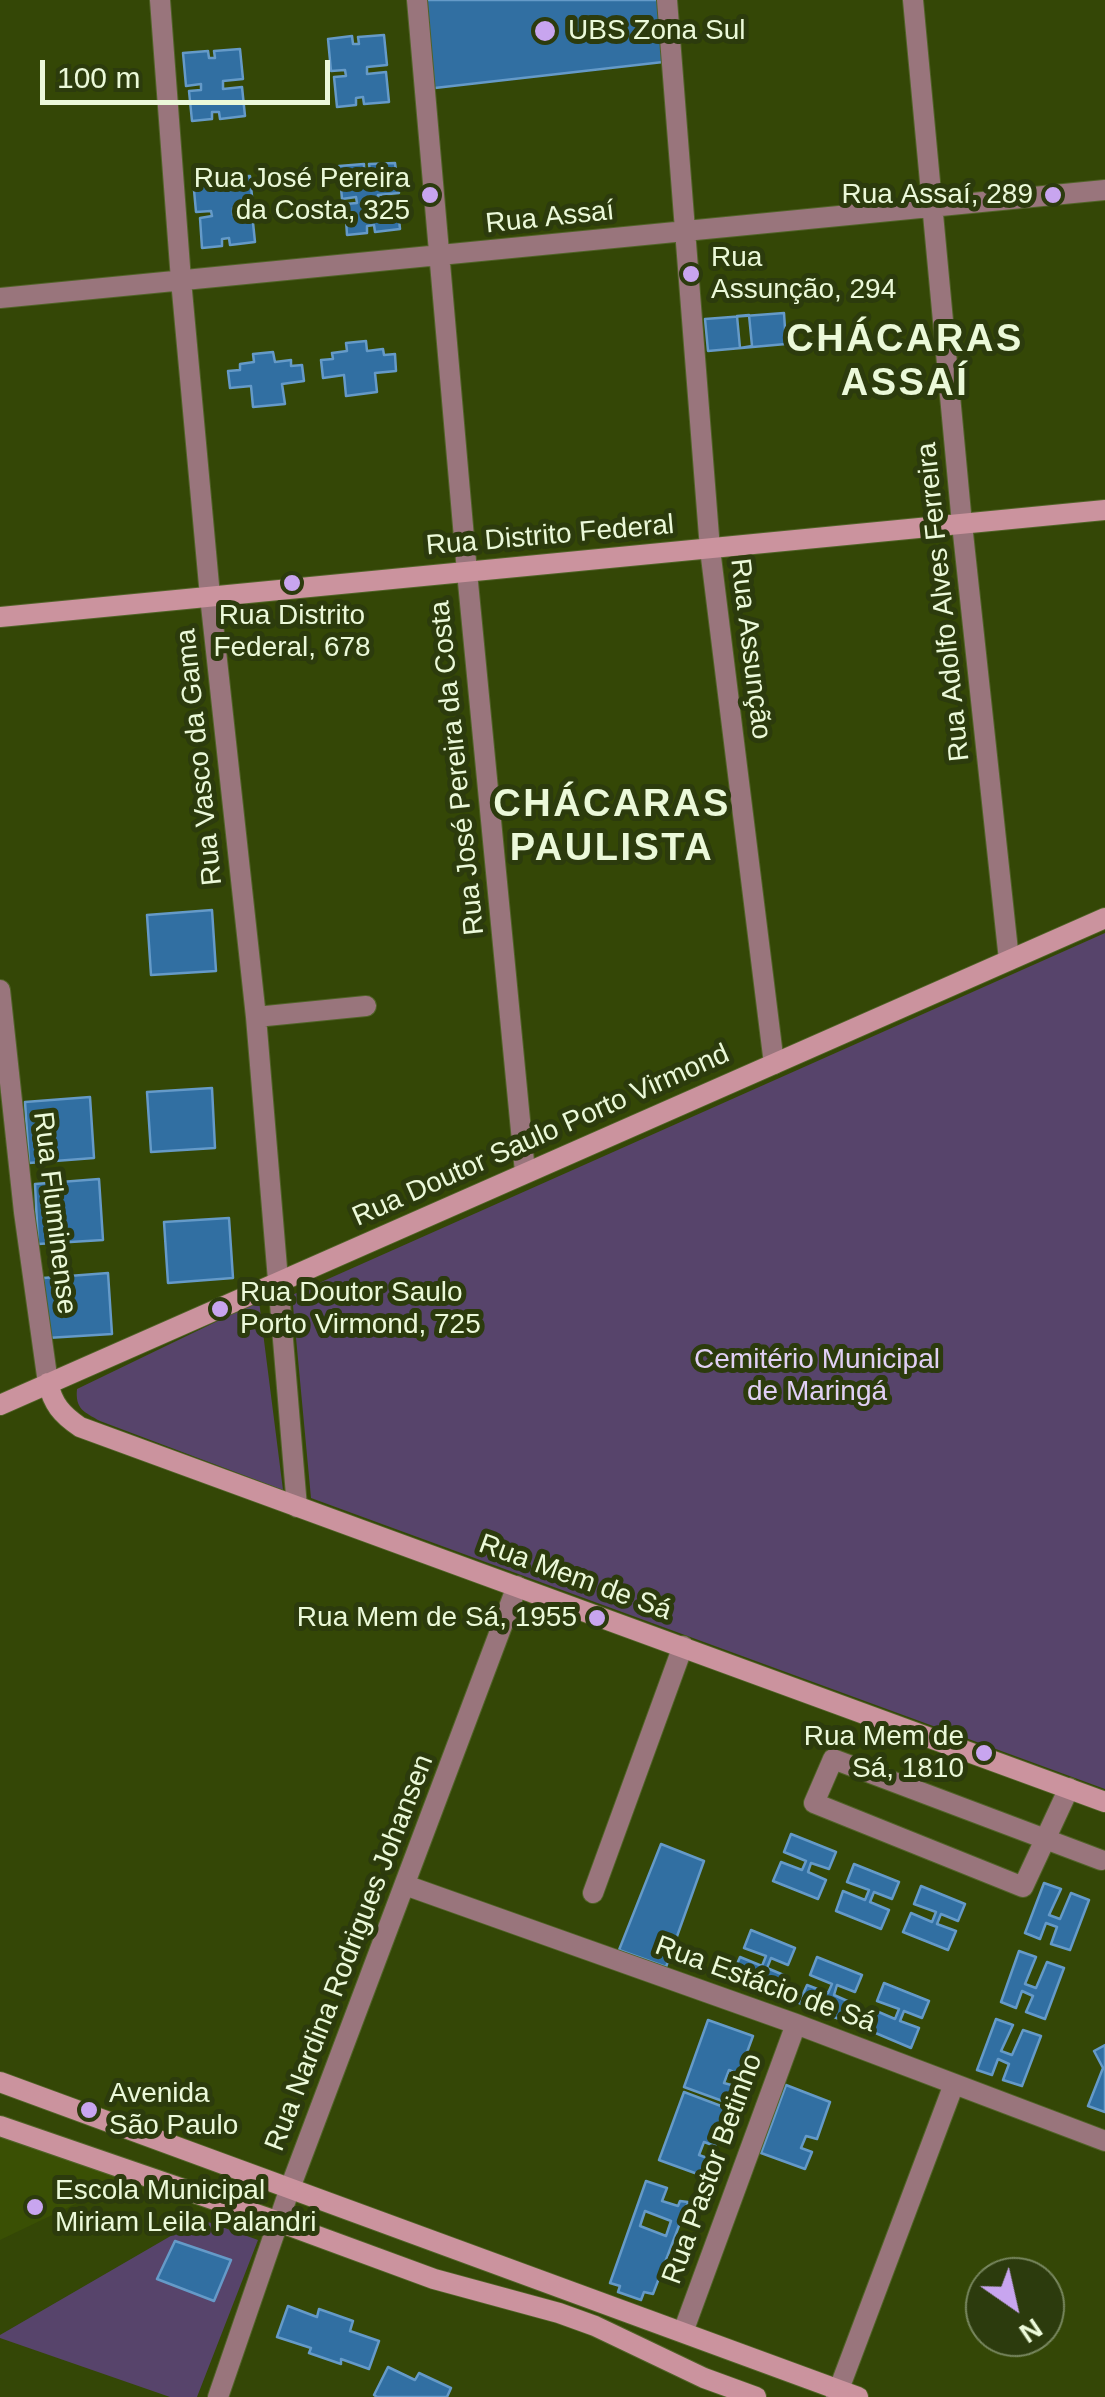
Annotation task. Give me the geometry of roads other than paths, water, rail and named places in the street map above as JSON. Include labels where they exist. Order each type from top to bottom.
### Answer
[{"type":"street","name":"Rua Vasco da Gama","points":[[160,0],[181,280],[210,596],[256,1017],[297,1507]]},
{"type":"street","name":"Rua José Pereira da Costa","points":[[417,0],[525,1172]]},
{"type":"street","name":"Rua Assunção","points":[[667,0],[710,549],[774,1064]]},
{"type":"street","name":"Rua Adolfo Alves Ferreira","points":[[913,0],[962,524],[1009,960]]},
{"type":"street","name":"Rua Assaí","points":[[0,298],[1105,190]]},
{"type":"street","name":"Rua Distrito Federal","points":[[0,617],[1105,510]]},
{"type":"street","name":"Rua Doutor Saulo Porto Virmond","points":[[0,1404],[1105,918]]},
{"type":"street","name":"Rua Fluminense","points":[[0,990],[24,1212],[48,1382]]},
{"type":"street","points":[[256,1017],[366,1006]]},
{"type":"street","name":"Rua Mem de Sá","points":[[48,1382],[53,1403],[80,1427],[1105,1802]]},
{"type":"street","name":"Rua Nardina Rodrigues Johansen","points":[[218,2397],[290,2188],[517,1586]]},
{"type":"street","points":[[593,1893],[683,1646]]},
{"type":"street","points":[[1069,1788],[1046,1839],[1022,1887],[814,1803],[834,1759],[1046,1839],[1102,1860]]},
{"type":"street","name":"Rua Estácio de Sá","points":[[405,1885],[796,2024],[1105,2141]]},
{"type":"street","name":"Rua Pastor Betinho","points":[[683,2332],[796,2024]]},
{"type":"street","points":[[0,2082],[683,2332],[844,2395],[954,2084]]},
{"type":"street","points":[[0,2126],[434,2279],[559,2313],[756,2397]]},
{"type":"place","name":"UBS Zona Sul","points":[[545,31]]},
{"type":"place","name":"Rua José Pereira da Costa, 325","points":[[430,195]]},
{"type":"place","name":"Rua Assaí, 289","points":[[1053,195]]},
{"type":"place","name":"Rua Assunção, 294","points":[[691,274]]},
{"type":"place","name":"Rua Distrito Federal, 678","points":[[292,583]]},
{"type":"place","name":"Rua Doutor Saulo Porto Virmond, 725","points":[[220,1309]]},
{"type":"place","name":"Rua Mem de Sá, 1955","points":[[597,1618]]},
{"type":"place","name":"Rua Mem de Sá, 1810","points":[[984,1753]]},
{"type":"place","name":"Avenida São Paulo","points":[[89,2110]]},
{"type":"place","name":"Escola Municipal Miriam Leila Palandri","points":[[35,2207]]},
{"type":"district","name":"CHÁCARAS ASSAÍ","points":[[905,363]]},
{"type":"district","name":"CHÁCARAS PAULISTA","points":[[612,828]]},
{"type":"park label","name":"Cemitério Municipal de Maringá","points":[[817,1376]]}]
